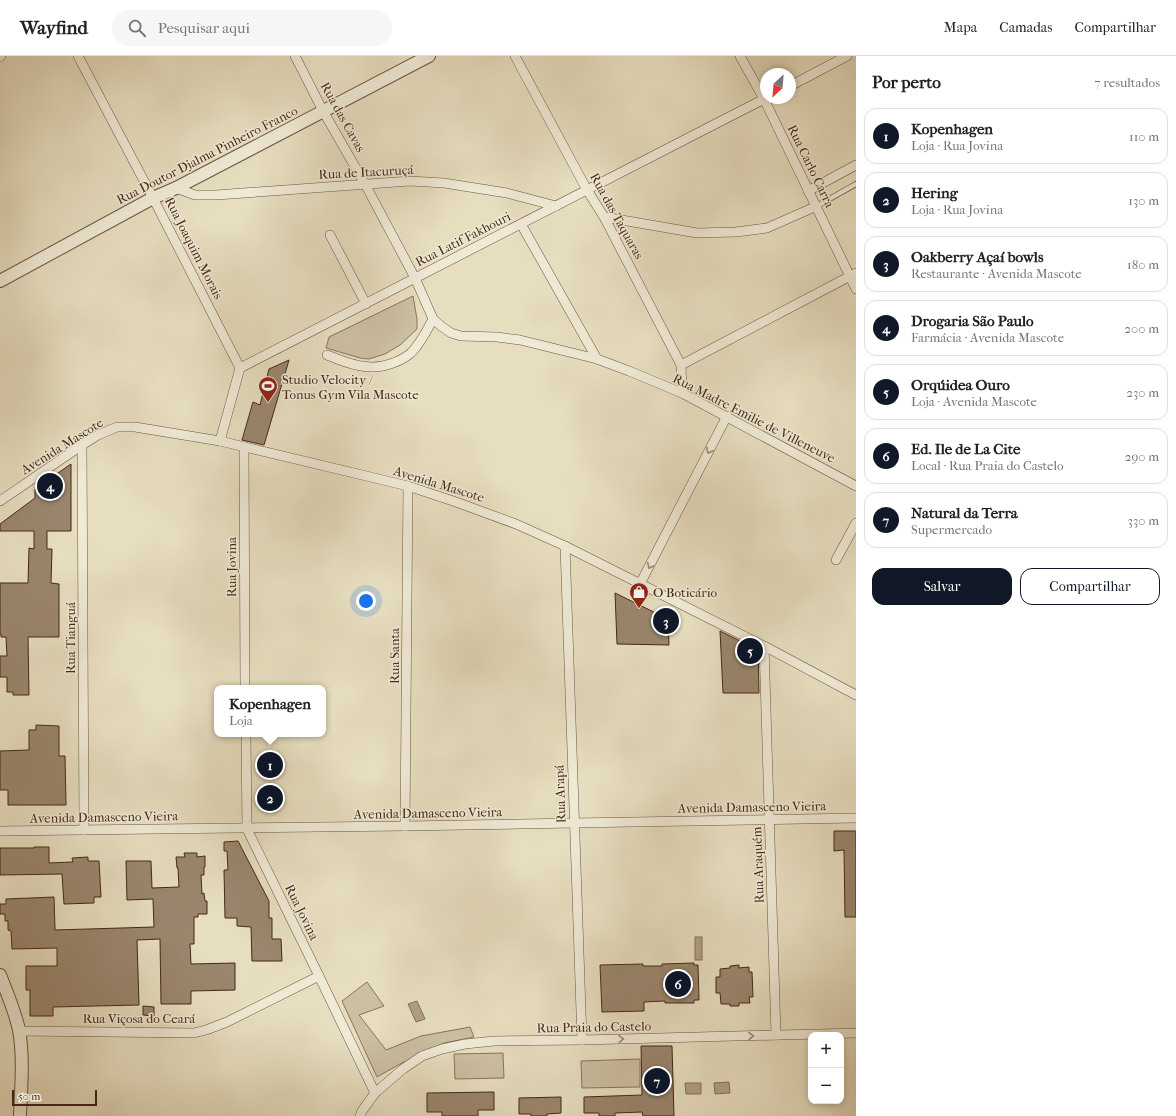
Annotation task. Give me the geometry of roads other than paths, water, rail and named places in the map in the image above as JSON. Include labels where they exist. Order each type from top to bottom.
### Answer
[{"type":"street","name":"Rua Joaquim Morais","points":[[78,56],[154,198],[240,368]]},
{"type":"street","name":"Rua das Cavas","points":[[295,56],[323,111],[365,184],[415,278],[433,319]]},
{"type":"street","name":"Rua Doutor Djalma Pinheiro Franco","points":[[0,281],[154,198],[176,188],[429,56]]},
{"type":"street","name":"Rua das Taquaras","points":[[515,56],[587,190],[604,217],[681,365],[682,393]]},
{"type":"street","name":"Rua Carlo Carra","points":[[740,56],[760,90]]},
{"type":"street","points":[[796,83],[848,56]]},
{"type":"street","name":"Rua Latif Fakhouri","points":[[240,368],[760,101]]},
{"type":"street","name":"Rua Carlo Carra","points":[[768,104],[808,190],[853,275],[856,289]]},
{"type":"street","points":[[808,190],[856,165]]},
{"type":"street","name":"Rua de Itacuruçá","points":[[176,188],[195,194],[216,195],[365,184],[410,182],[444,183],[507,193],[556,206]]},
{"type":"street","points":[[604,217],[696,233],[736,232],[767,228],[817,206]]},
{"type":"street","points":[[521,224],[597,359]]},
{"type":"street","points":[[330,235],[366,304]]},
{"type":"street","points":[[681,365],[853,275]]},
{"type":"street","points":[[327,356],[350,364],[365,367],[385,366],[400,361],[411,353],[421,341],[433,319]]},
{"type":"street","name":"Rua Madre Emilie de Villeneuve","points":[[433,319],[451,333],[461,336],[497,337],[520,340],[597,359],[682,393],[856,486]]},
{"type":"street","points":[[220,441],[240,368]]},
{"type":"street","points":[[640,584],[727,416]]},
{"type":"street","name":"Avenida Mascote","points":[[0,501],[82,445],[98,435],[117,427],[135,427],[244,446],[408,486],[516,524],[565,546],[764,646],[856,695]]},
{"type":"street","name":"Rua Tianguá","points":[[82,445],[84,830]]},
{"type":"street","name":"Rua Jovina","points":[[244,446],[245,685]]},
{"type":"street","name":"Rua Santa","points":[[405,826],[408,486]]},
{"type":"street","points":[[836,560],[856,523]]},
{"type":"street","name":"Rua Arapá","points":[[565,546],[582,1040]]},
{"type":"street","name":"Rua Araquém","points":[[764,646],[776,1035]]},
{"type":"street","name":"Rua Jovina","points":[[246,737],[246,829],[375,1093]]},
{"type":"street","name":"Avenida Damasceno Vieira","points":[[0,831],[246,829],[856,818]]},
{"type":"street","points":[[0,975],[12,1005],[19,1031],[22,1068],[20,1116]]},
{"type":"street","name":"Rua Viçosa do Ceará","points":[[19,1031],[194,1032],[206,1030],[227,1022],[319,976]]},
{"type":"street","name":"Rua Praia do Castelo","points":[[360,1116],[375,1093],[403,1068],[422,1056],[442,1049],[465,1044],[494,1041],[856,1033]]},
{"type":"lane","points":[[817,206],[856,184]]},
{"type":"place","name":"Studio Velocity / Tonus Gym Vila Mascote","points":[[268,403]]},
{"type":"place","name":"Drogaria São Paulo","points":[[50,486]]},
{"type":"place","name":"O Boticário","points":[[639,609]]},
{"type":"place","name":"Oakberry Açaí bowls","points":[[666,621]]},
{"type":"place","name":"Orqúidea Ouro","points":[[750,651]]},
{"type":"place","name":"Kopenhagen","points":[[270,765]]},
{"type":"place","name":"Hering","points":[[270,798]]},
{"type":"place","name":"Ed. Ile de La Cite","points":[[678,984]]},
{"type":"place","name":"Natural da Terra","points":[[657,1081]]}]
